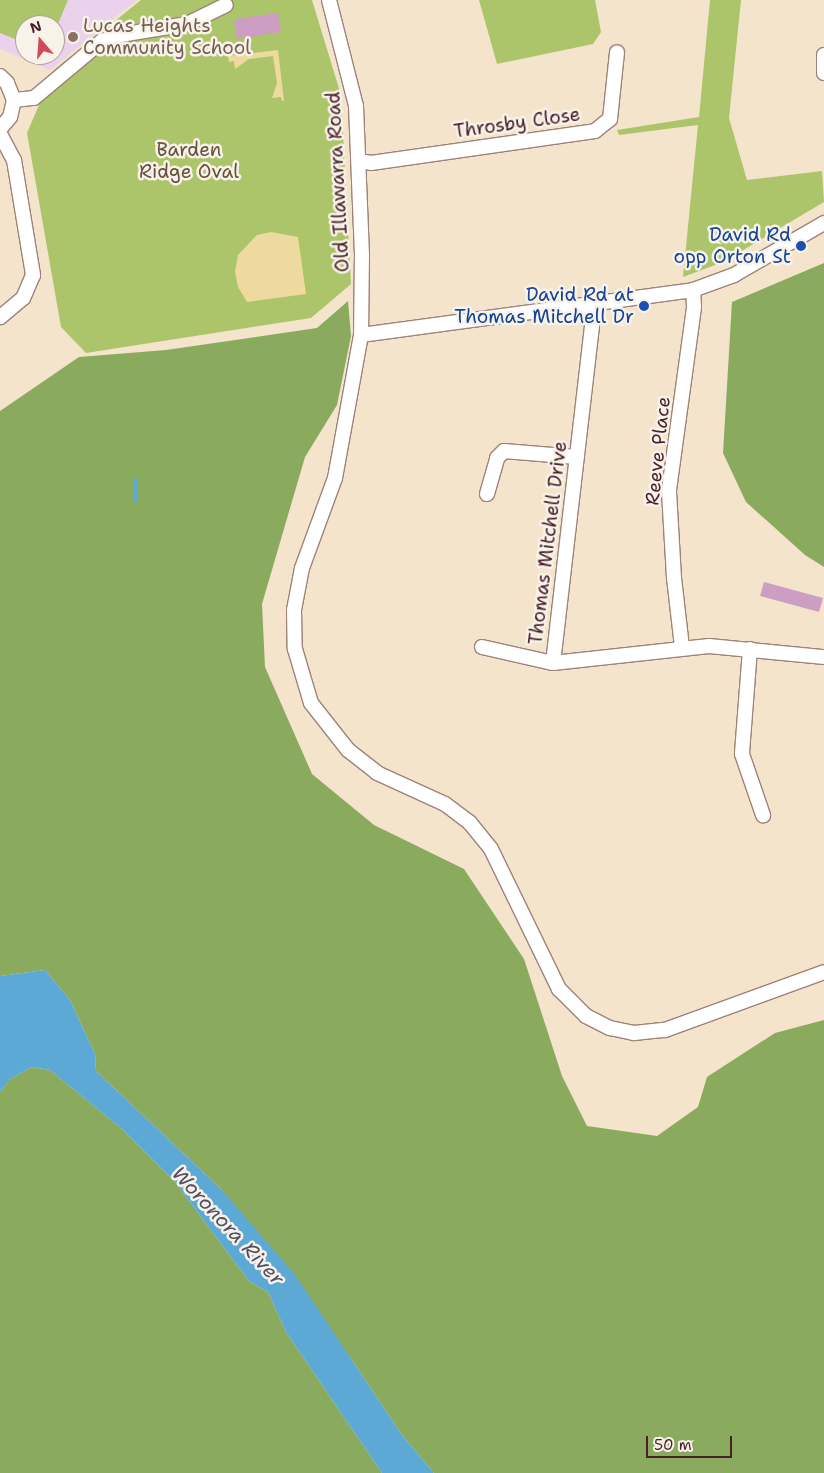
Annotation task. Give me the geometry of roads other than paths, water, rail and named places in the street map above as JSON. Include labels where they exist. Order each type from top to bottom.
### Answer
[{"type":"street","name":"Old Illawarra Road","points":[[328,0],[353,89],[359,161],[361,335]]},
{"type":"street","points":[[14,100],[34,98],[102,41],[120,34],[187,24],[226,5]]},
{"type":"street","name":"Throsby Close","points":[[359,161],[371,163],[595,131],[610,119],[617,52]]},
{"type":"street","points":[[824,55],[824,73]]},
{"type":"street","points":[[0,76],[8,83],[14,100],[10,118],[0,129]]},
{"type":"street","points":[[0,134],[14,160],[33,275],[23,298],[0,317]]},
{"type":"street","points":[[824,223],[734,275],[693,290],[361,335],[335,478],[302,568],[294,610],[295,649],[303,683],[322,720],[348,750],[377,774],[445,804],[470,823],[491,849],[559,989],[586,1016],[610,1028],[634,1033],[665,1030],[824,972]]},
{"type":"street","name":"Reeve Place","points":[[682,647],[674,578],[669,490],[694,307],[693,290]]},
{"type":"street","name":"Thomas Mitchell Drive","points":[[590,305],[592,326],[553,663],[682,647],[750,649],[824,657]]},
{"type":"street","points":[[487,494],[497,458],[504,451],[577,457]]},
{"type":"street","points":[[482,647],[553,663]]},
{"type":"street","points":[[750,649],[742,754],[763,815]]},
{"type":"water","name":"Woronora River","points":[[45,970],[70,1000],[95,1054],[96,1071],[221,1189],[296,1276],[402,1435],[434,1473],[382,1473],[286,1332],[268,1292],[249,1281],[175,1182],[122,1129],[50,1070],[32,1067],[10,1079],[0,1092],[0,976]]},
{"type":"waterway","points":[[136,480],[136,501]]},
{"type":"place","name":"Lucas Heights Community School","points":[[73,37]]},
{"type":"place","name":"David Rd opp Orton St","points":[[801,246]]},
{"type":"place","name":"David Rd at Thomas Mitchell Dr","points":[[644,306]]},
{"type":"park label","name":"Barden Ridge Oval","points":[[189,161]]}]
